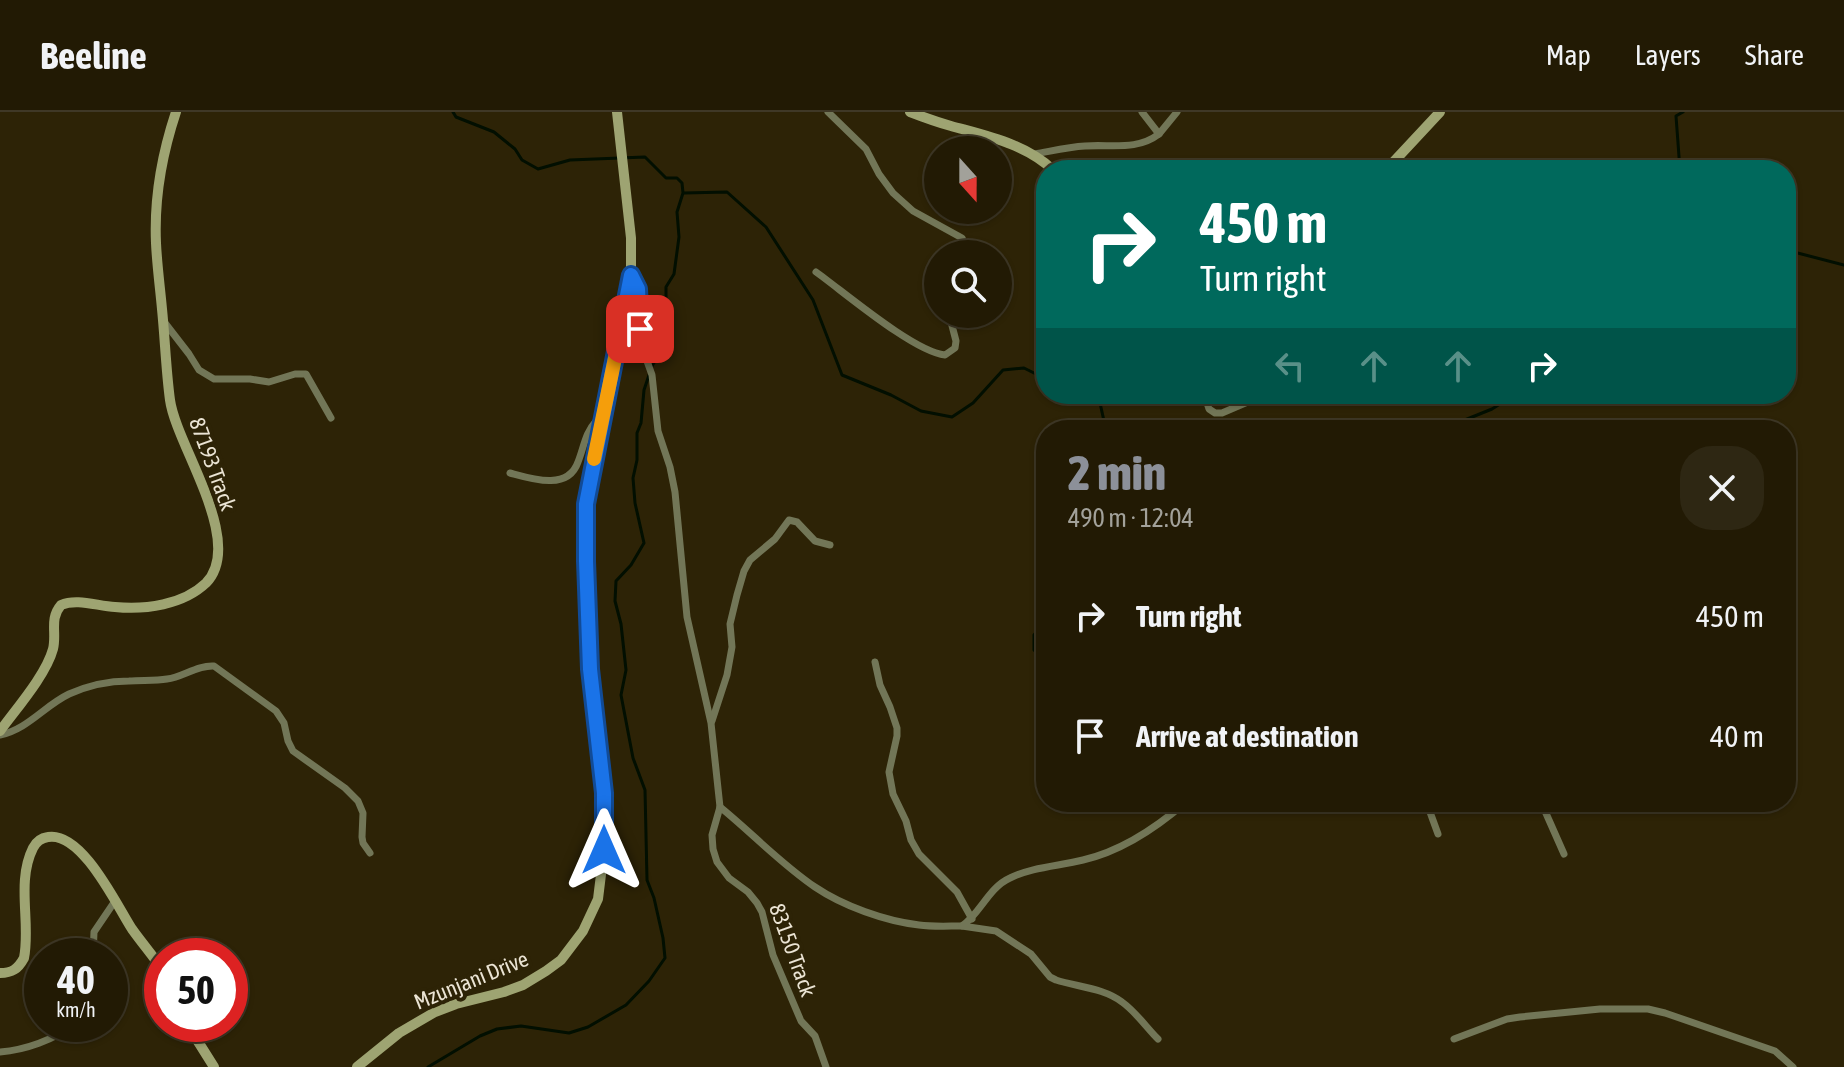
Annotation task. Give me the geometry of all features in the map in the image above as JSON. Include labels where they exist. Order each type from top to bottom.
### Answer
[{"type":"street","name":"87193 Track","points":[[0,733],[48,661],[53,647],[53,617],[61,605],[72,602],[115,607],[156,606],[195,591],[207,582],[216,566],[218,541],[214,519],[170,403],[157,262],[156,214],[160,169],[176,112]]},
{"type":"street","name":"Mzunjani Drive","points":[[357,1067],[399,1033],[435,1012],[523,985],[546,971],[561,960],[583,931],[598,899],[604,850],[604,793],[590,669],[586,504],[631,275],[631,238],[617,112]]},
{"type":"street","points":[[828,112],[866,149],[893,193],[913,211],[963,240]]},
{"type":"street","points":[[910,112],[978,132],[1035,154],[1042,160]]},
{"type":"street","points":[[1142,112],[1159,134]]},
{"type":"street","points":[[1035,154],[1079,146],[1129,146],[1150,141],[1177,112]]},
{"type":"street","points":[[1395,160],[1440,112]]},
{"type":"street","points":[[816,272],[887,325],[933,353],[945,355],[955,348],[953,328]]},
{"type":"street","name":"83150 Track","points":[[631,275],[638,289],[642,347],[652,375],[658,431],[675,492],[687,617],[711,723],[720,807],[712,835],[713,849],[717,862],[729,878],[748,892],[762,912],[773,955],[801,1021],[815,1036],[826,1067]]},
{"type":"street","points":[[163,322],[199,370],[214,379],[269,382],[306,374],[331,418]]},
{"type":"street","points":[[1207,404],[1215,413],[1243,404]]},
{"type":"street","points":[[510,473],[546,482],[569,475],[578,464],[588,430],[596,421],[602,421]]},
{"type":"street","points":[[711,723],[727,675],[732,647],[730,624],[750,560],[775,539],[789,520],[797,522],[815,541],[830,545]]},
{"type":"street","points":[[875,662],[880,685],[897,728],[889,772],[893,794],[919,854],[957,892],[972,919]]},
{"type":"street","points":[[0,733],[13,732],[59,700],[82,690],[123,681],[165,680],[204,666],[214,666],[276,711],[284,723],[293,751],[358,801],[363,813],[363,843],[370,853]]},
{"type":"street","points":[[720,807],[815,887],[839,901],[891,919],[920,925],[996,931],[1031,954],[1050,977],[1115,998],[1158,1039]]},
{"type":"street","points":[[962,926],[972,919],[986,898],[1008,879],[1120,848],[1174,812]]},
{"type":"street","points":[[1430,812],[1438,834]]},
{"type":"street","points":[[1545,812],[1564,854]]},
{"type":"street","points":[[0,973],[14,970],[24,958],[27,872],[33,849],[38,841],[46,838],[55,837],[69,843],[90,862],[144,944]]},
{"type":"street","points":[[94,938],[94,932],[115,901]]},
{"type":"street","points":[[1454,1039],[1507,1019],[1600,1009],[1648,1009],[1775,1051],[1793,1067]]},
{"type":"street","points":[[0,1052],[19,1050],[40,1042]]},
{"type":"street","points":[[198,1042],[214,1067]]},
{"type":"waterway","points":[[453,112],[456,117],[494,132],[515,149],[522,160],[538,169],[570,160],[645,157],[666,178],[677,178],[682,183],[683,193],[677,212],[679,237],[674,274],[666,287],[666,318],[657,357],[651,368]]},
{"type":"waterway","points":[[1679,160],[1676,116],[1683,112]]},
{"type":"waterway","points":[[684,193],[727,192],[766,227],[813,300],[842,375],[921,411],[952,417],[973,403],[1003,370],[1024,368],[1036,374]]},
{"type":"waterway","points":[[1796,253],[1844,265]]},
{"type":"waterway","points":[[428,1067],[497,1029],[521,1026],[569,1033],[588,1027],[626,1005],[665,958],[654,898],[647,880],[645,790],[633,758],[621,695],[626,670],[615,601],[616,581],[631,565],[644,543],[633,478],[637,433],[649,375]]},
{"type":"waterway","points":[[1100,404],[1104,420]]},
{"type":"waterway","points":[[1465,420],[1500,404]]},
{"type":"waterway","points":[[1036,632],[1036,652]]},
{"type":"slow traffic","points":[[594,459],[620,334]]},
{"type":"route","points":[[604,850],[604,793],[590,669],[586,504],[631,275],[638,289],[640,329]]}]
